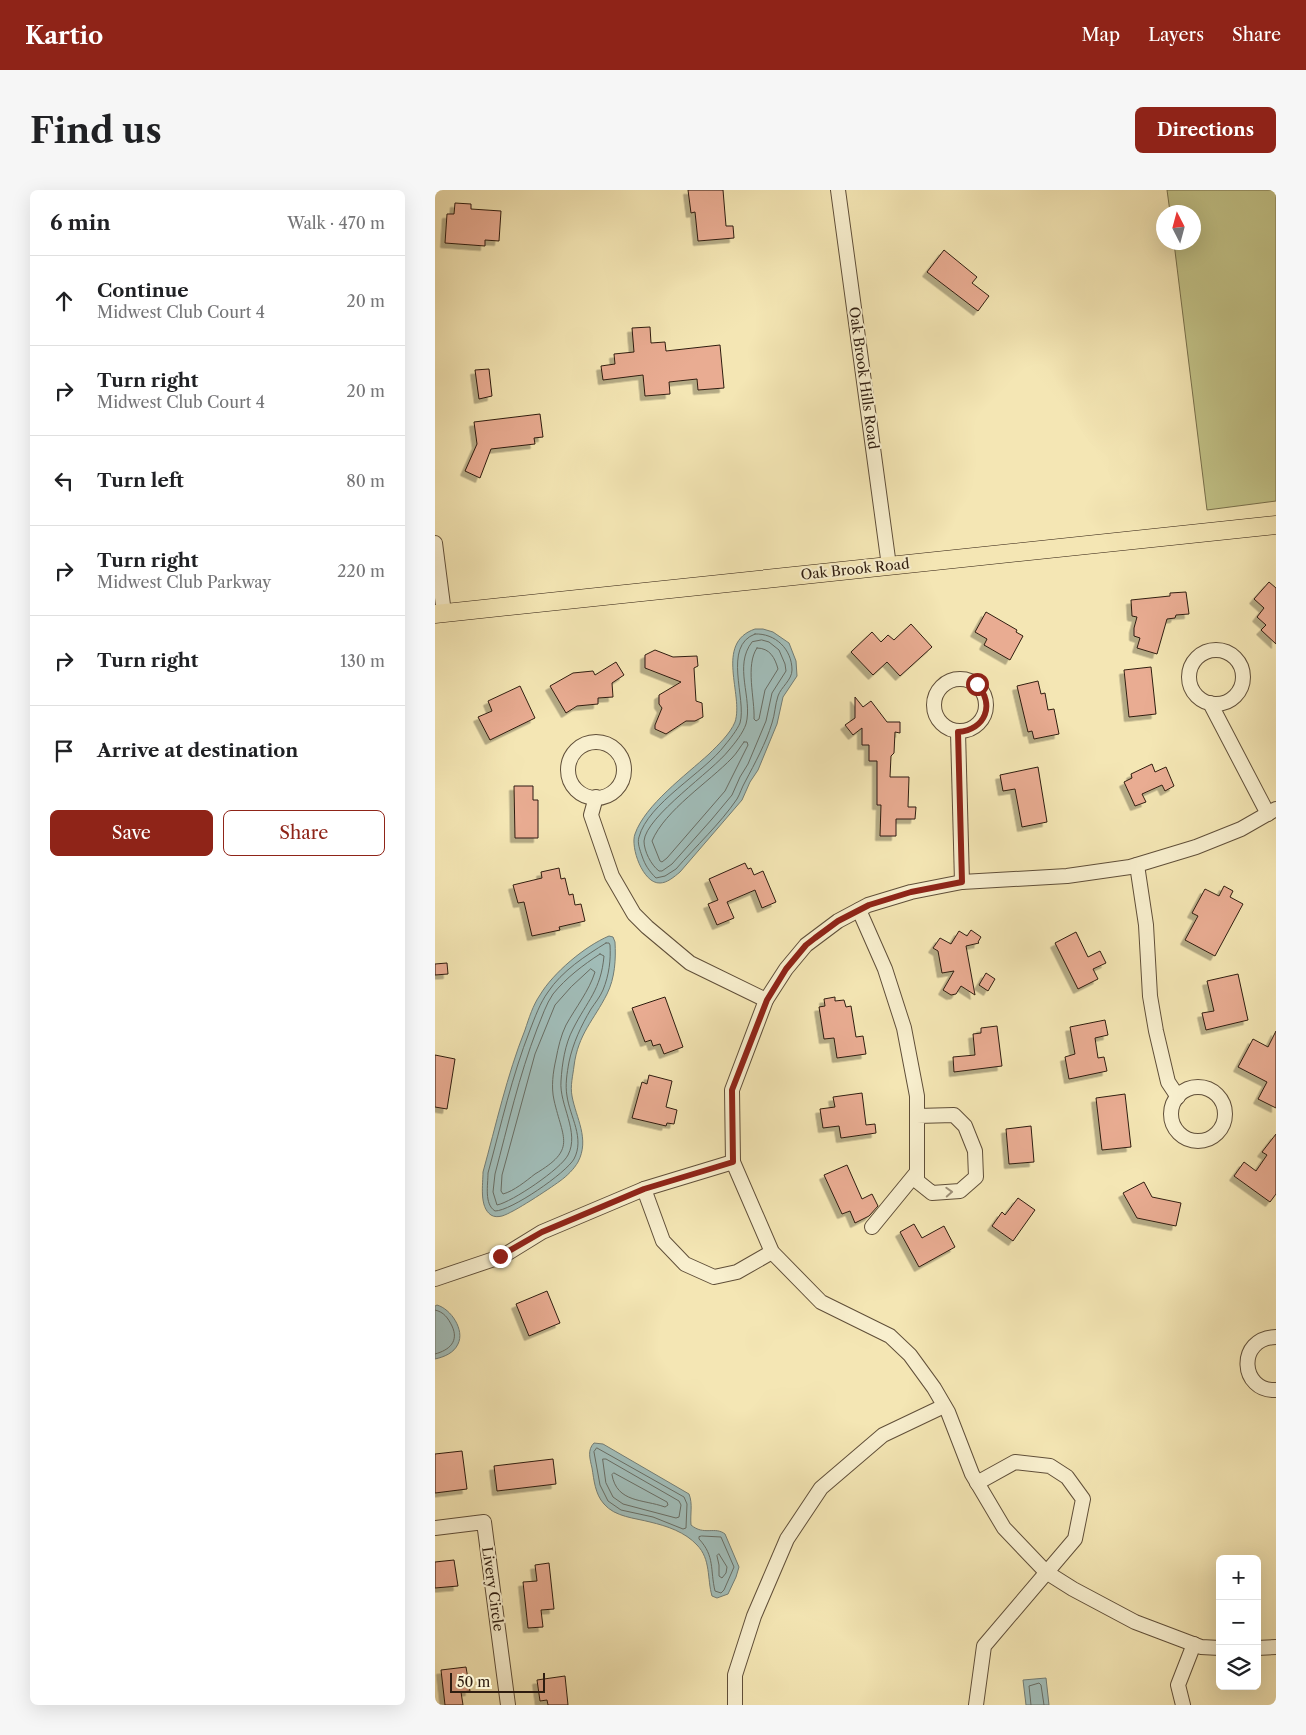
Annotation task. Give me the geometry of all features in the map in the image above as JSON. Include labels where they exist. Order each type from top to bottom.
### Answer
[{"type":"main road","name":"Oak Brook Road","points":[[439,613],[1276,525]]},
{"type":"street","name":"Oak Brook Hills Road","points":[[839,190],[889,566]]},
{"type":"street","points":[[435,543],[439,613]]},
{"type":"street","points":[[1210,703],[1272,812],[1241,828],[1196,847],[1137,865],[1067,876],[962,882],[911,892],[859,910],[838,921],[806,945],[786,969],[767,1000],[732,1090],[733,1162],[772,1252],[821,1302],[890,1336],[910,1354],[944,1406],[977,1483],[1004,1528],[1046,1572],[1073,1589],[1135,1622],[1201,1647],[1216,1648]]},
{"type":"street","points":[[958,732],[962,882]]},
{"type":"street","points":[[595,742],[611,746],[621,758],[624,774],[617,788],[611,793],[596,797],[587,796],[578,791],[572,784],[568,766],[571,756],[577,749],[585,744],[595,742]]},
{"type":"street","points":[[596,797],[591,815],[612,876],[634,914],[690,963],[767,1000]]},
{"type":"street","points":[[1137,865],[1146,925],[1150,996],[1156,1032],[1168,1082],[1178,1097]]},
{"type":"street","points":[[859,910],[885,969],[904,1028],[917,1096],[917,1116],[917,1181],[932,1193],[960,1191],[976,1177],[975,1151],[965,1126],[953,1115],[917,1116]]},
{"type":"street","points":[[435,1279],[503,1256],[542,1232],[644,1189],[733,1162]]},
{"type":"street","points":[[873,1227],[917,1172]]},
{"type":"street","points":[[644,1189],[663,1242],[685,1264],[713,1277],[737,1272],[772,1252]]},
{"type":"street","points":[[1276,1337],[1268,1337],[1253,1346],[1247,1362],[1251,1378],[1257,1384],[1264,1388],[1276,1390]]},
{"type":"street","points":[[735,1705],[735,1675],[754,1616],[787,1539],[821,1488],[883,1435],[944,1406]]},
{"type":"street","points":[[976,1705],[984,1646],[1075,1539],[1083,1499],[1067,1477],[1050,1466],[1015,1462],[977,1483]]},
{"type":"street","name":"Livery Circle","points":[[435,1528],[484,1522],[509,1705]]},
{"type":"street","points":[[1183,1705],[1178,1685],[1194,1644]]},
{"type":"street","points":[[1261,1648],[1276,1646]]},
{"type":"green space","points":[[1167,190],[1276,190],[1276,501],[1207,510],[1175,250],[1201,250],[1201,205],[1169,205]]},
{"type":"water","points":[[755,629],[773,632],[789,643],[796,661],[797,676],[783,697],[777,724],[758,770],[742,800],[680,872],[665,882],[654,882],[648,878],[639,864],[634,847],[635,834],[640,823],[657,801],[709,754],[733,726],[737,711],[733,657],[736,646],[743,636]]},
{"type":"water","points":[[609,936],[613,937],[615,942],[612,982],[579,1045],[571,1088],[583,1145],[578,1162],[563,1179],[531,1200],[507,1214],[499,1217],[492,1216],[487,1211],[483,1201],[483,1172],[507,1082],[531,1012],[546,987],[561,969],[590,946]]},
{"type":"water","points":[[437,1305],[452,1315],[458,1327],[460,1338],[458,1344],[451,1352],[435,1359],[435,1306]]},
{"type":"water","points":[[594,1443],[603,1444],[689,1494],[691,1525],[700,1530],[717,1531],[725,1534],[739,1567],[728,1594],[717,1598],[712,1596],[705,1556],[687,1536],[663,1525],[619,1514],[604,1504],[594,1482],[590,1458],[590,1449]]},
{"type":"water","points":[[1046,1678],[1049,1705],[1026,1705],[1023,1680]]},
{"type":"building","points":[[688,190],[723,190],[726,226],[733,226],[734,238],[698,241],[695,212],[691,213]]},
{"type":"building","points":[[455,203],[471,204],[471,209],[501,211],[499,241],[485,240],[485,246],[445,243],[447,214],[454,214]]},
{"type":"building","points":[[944,250],[977,277],[972,283],[989,296],[978,311],[927,272]]},
{"type":"building","points":[[650,327],[651,343],[665,342],[666,351],[720,345],[724,388],[698,390],[697,379],[669,382],[670,394],[645,396],[643,375],[603,380],[601,366],[615,364],[614,354],[634,352],[632,328]]},
{"type":"building","points":[[489,369],[492,396],[479,399],[475,370]]},
{"type":"building","points":[[540,414],[543,437],[534,438],[535,444],[491,449],[480,478],[465,471],[477,444],[474,422]]},
{"type":"building","points":[[1269,582],[1276,588],[1276,644],[1261,630],[1266,625],[1257,617],[1264,608],[1254,599]]},
{"type":"building","points":[[1186,592],[1189,614],[1176,615],[1175,618],[1167,619],[1157,654],[1137,648],[1140,638],[1134,636],[1137,617],[1132,616],[1131,600],[1170,596],[1170,593]]},
{"type":"building","points":[[986,612],[1017,630],[1016,632],[1023,636],[1010,660],[984,645],[987,639],[975,632]]},
{"type":"building","points":[[911,624],[932,647],[900,676],[887,662],[873,675],[851,652],[872,632],[881,642],[888,635],[894,640]]},
{"type":"building","points":[[655,650],[673,657],[697,656],[698,666],[694,668],[696,701],[702,703],[703,717],[695,721],[686,721],[666,734],[655,729],[662,708],[659,704],[659,695],[681,682],[645,668],[645,655]]},
{"type":"building","points":[[616,662],[624,675],[612,683],[613,697],[598,698],[598,704],[577,706],[566,713],[550,686],[573,673],[593,671],[595,675]]},
{"type":"building","points":[[1151,667],[1156,714],[1129,717],[1124,670]]},
{"type":"building","points":[[1038,681],[1041,694],[1045,693],[1048,710],[1054,709],[1059,734],[1034,739],[1032,731],[1028,732],[1017,686]]},
{"type":"building","points":[[520,686],[535,718],[490,740],[478,717],[492,711],[488,701]]},
{"type":"building","points":[[855,697],[863,707],[871,701],[887,722],[900,722],[900,733],[895,732],[890,777],[909,777],[908,807],[916,807],[915,819],[896,819],[896,836],[880,836],[881,805],[877,805],[877,761],[869,761],[869,745],[862,745],[862,728],[853,735],[845,725],[855,718]]},
{"type":"building","points":[[1152,764],[1155,772],[1166,767],[1174,786],[1165,791],[1162,785],[1142,794],[1146,802],[1135,806],[1124,782],[1132,778],[1131,774]]},
{"type":"building","points":[[1038,767],[1047,822],[1022,827],[1015,789],[1003,791],[1000,775]]},
{"type":"building","points":[[514,786],[533,786],[533,800],[538,800],[538,838],[515,838]]},
{"type":"building","points":[[745,863],[748,869],[751,868],[754,875],[763,871],[776,902],[762,908],[755,890],[727,902],[734,918],[717,925],[708,904],[718,900],[709,879]]},
{"type":"building","points":[[559,868],[561,879],[565,878],[569,895],[573,894],[575,905],[581,904],[585,921],[559,927],[560,930],[532,936],[524,902],[518,903],[513,885],[542,878],[541,872]]},
{"type":"building","points":[[1224,886],[1233,891],[1230,897],[1243,904],[1215,956],[1185,940],[1198,916],[1192,913],[1205,889],[1219,896]]},
{"type":"building","points":[[971,930],[981,937],[979,943],[966,946],[975,995],[961,986],[956,994],[951,995],[943,990],[954,971],[942,973],[938,951],[933,948],[940,938],[951,944],[959,931],[967,936]]},
{"type":"building","points":[[1076,932],[1088,957],[1100,951],[1106,963],[1093,969],[1098,979],[1078,989],[1055,943]]},
{"type":"building","points":[[447,963],[448,974],[435,975],[435,964]]},
{"type":"building","points":[[986,973],[995,979],[988,991],[979,985]]},
{"type":"building","points":[[1238,974],[1248,1020],[1206,1030],[1202,1013],[1214,1011],[1207,981]]},
{"type":"building","points":[[665,997],[683,1047],[664,1054],[660,1044],[653,1046],[651,1040],[645,1042],[632,1008]]},
{"type":"building","points":[[835,997],[835,1001],[844,1000],[846,1007],[851,1006],[856,1037],[863,1036],[866,1054],[837,1058],[834,1038],[824,1039],[819,1007],[825,1006],[824,999]]},
{"type":"building","points":[[1105,1020],[1108,1035],[1095,1038],[1098,1058],[1104,1057],[1107,1071],[1069,1079],[1065,1057],[1075,1054],[1070,1027]]},
{"type":"building","points":[[997,1026],[1002,1066],[954,1072],[953,1057],[975,1055],[973,1034],[981,1033],[981,1028]]},
{"type":"building","points":[[1276,1031],[1276,1108],[1258,1099],[1267,1082],[1238,1067],[1253,1039],[1268,1047]]},
{"type":"building","points":[[435,1055],[455,1059],[447,1109],[435,1107]]},
{"type":"building","points":[[649,1075],[672,1081],[666,1107],[677,1110],[674,1124],[667,1123],[666,1126],[632,1118],[642,1082],[647,1084]]},
{"type":"building","points":[[862,1093],[866,1125],[875,1124],[876,1133],[841,1138],[839,1126],[823,1128],[820,1109],[835,1107],[833,1097]]},
{"type":"building","points":[[1125,1094],[1131,1147],[1102,1150],[1096,1098]]},
{"type":"building","points":[[1031,1126],[1034,1162],[1009,1164],[1006,1129]]},
{"type":"building","points":[[1276,1134],[1276,1194],[1270,1202],[1234,1176],[1244,1162],[1256,1171],[1267,1155],[1262,1152]]},
{"type":"building","points":[[847,1165],[862,1199],[872,1194],[878,1206],[869,1216],[855,1223],[850,1211],[842,1214],[824,1175]]},
{"type":"building","points":[[1144,1182],[1152,1197],[1181,1203],[1176,1226],[1137,1218],[1123,1193]]},
{"type":"building","points":[[1018,1198],[1035,1210],[1013,1241],[992,1226],[1002,1212],[1005,1215]]},
{"type":"building","points":[[914,1224],[922,1238],[944,1226],[955,1247],[919,1267],[900,1232]]},
{"type":"building","points":[[547,1291],[560,1323],[529,1336],[516,1304]]},
{"type":"building","points":[[462,1451],[467,1489],[435,1493],[435,1454]]},
{"type":"building","points":[[553,1459],[556,1484],[497,1491],[494,1466]]},
{"type":"building","points":[[454,1560],[458,1586],[435,1588],[435,1562]]},
{"type":"building","points":[[549,1563],[554,1609],[541,1610],[543,1627],[528,1628],[523,1582],[537,1581],[535,1565]]},
{"type":"building","points":[[466,1667],[470,1691],[461,1692],[463,1705],[445,1705],[441,1670]]},
{"type":"building","points":[[565,1676],[568,1705],[548,1705],[547,1700],[540,1701],[537,1680]]},
{"type":"route","points":[[500,1256],[542,1232],[644,1189],[733,1162],[732,1090],[767,1000],[786,969],[806,945],[815,938],[838,921],[869,905],[911,892],[962,882],[958,732],[974,728],[985,715],[986,698],[977,684]]}]
